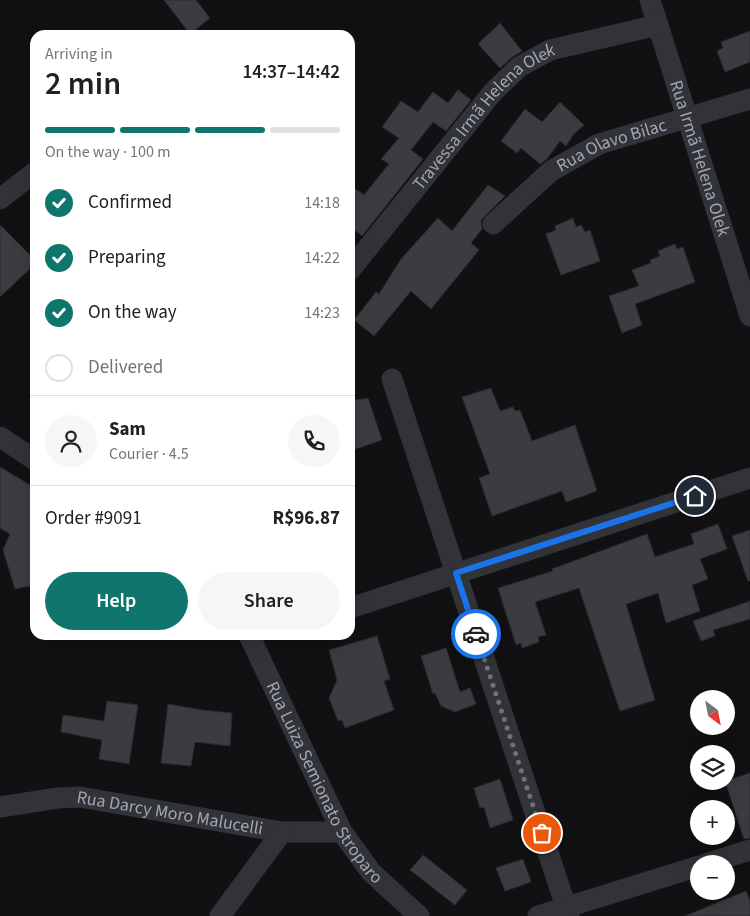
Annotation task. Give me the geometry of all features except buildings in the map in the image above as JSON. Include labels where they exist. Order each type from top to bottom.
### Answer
[{"type":"street","name":"Rua Irmã Helena Olek","points":[[650,0],[750,316]]},
{"type":"street","name":"Travessa Irmã Helena Olek","points":[[355,264],[493,92],[519,67],[550,50],[658,25]]},
{"type":"street","name":"Rua Olavo Bilac","points":[[493,224],[551,171],[600,144],[750,99]]},
{"type":"street","points":[[0,199],[30,176]]},
{"type":"street","points":[[392,380],[568,912]]},
{"type":"street","points":[[0,436],[30,457]]},
{"type":"street","points":[[355,606],[750,478]]},
{"type":"street","name":"Rua Luiza Semionato Stroparo","points":[[258,640],[342,832],[371,872],[419,916]]},
{"type":"street","name":"Rua Darcy Moro Malucelli","points":[[0,808],[58,798],[80,797],[282,832],[342,832]]},
{"type":"street","points":[[220,916],[282,832]]},
{"type":"street","points":[[734,855],[750,850]]},
{"type":"street","points":[[538,916],[568,912],[690,869]]},
{"type":"way so far","points":[[476,634],[542,833]]},
{"type":"route","points":[[476,634],[456,573],[695,496]]}]
